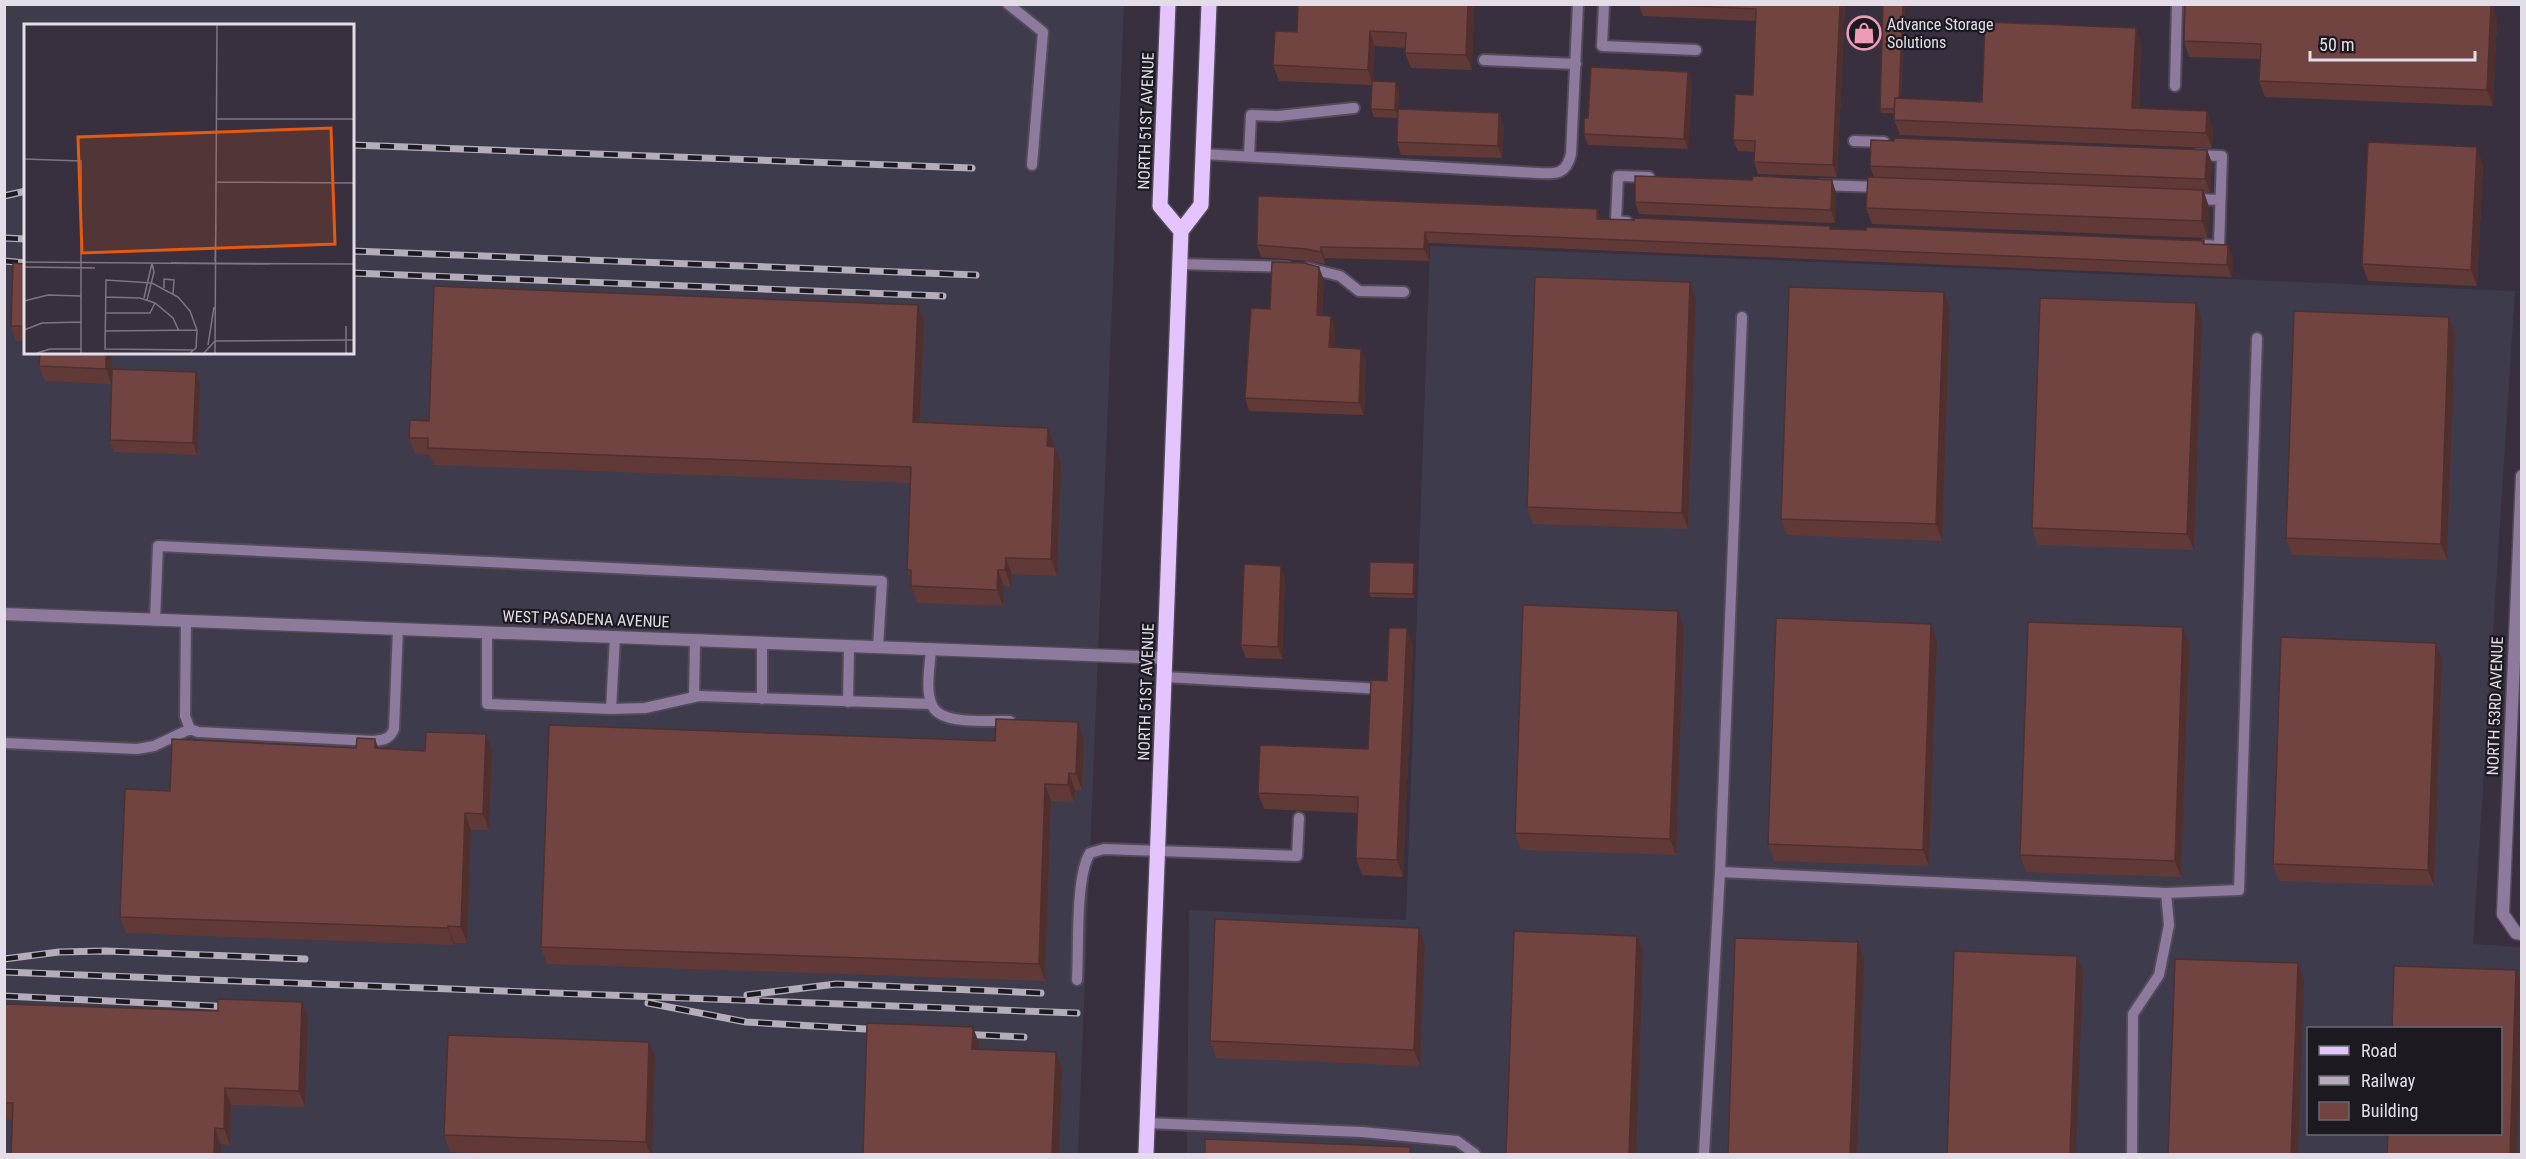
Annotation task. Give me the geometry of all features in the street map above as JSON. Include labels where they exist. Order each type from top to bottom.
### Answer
[{"type":"main road","name":"NORTH 51ST AVENUE","points":[[1146,1155],[1181,231],[1160,206],[1168,4]]},
{"type":"main road","points":[[1181,231],[1201,206],[1209,4]]},
{"type":"street","name":"NORTH 53RD AVENUE","points":[[2519,934],[2503,914],[2519,605],[2522,476]]},
{"type":"street","name":"WEST PASADENA AVENUE","points":[[4,614],[1166,658]]},
{"type":"lane","points":[[1008,4],[1043,32],[1032,165]]},
{"type":"lane","points":[[1203,154],[1553,174],[1564,170],[1571,154],[1578,4]]},
{"type":"lane","points":[[1604,4],[1602,46],[1696,50]]},
{"type":"lane","points":[[2175,86],[2177,4]]},
{"type":"lane","points":[[1484,60],[1576,64]]},
{"type":"lane","points":[[1249,156],[1251,115],[1278,116],[1354,108]]},
{"type":"lane","points":[[1854,141],[1890,143]]},
{"type":"lane","points":[[2186,154],[2222,156],[2218,246],[2195,245]]},
{"type":"lane","points":[[1640,222],[1616,221],[1618,176],[1665,178]]},
{"type":"lane","points":[[1806,184],[1889,188]]},
{"type":"lane","points":[[2185,199],[2220,200]]},
{"type":"lane","points":[[1179,264],[1310,268],[1340,276],[1359,291],[1404,292]]},
{"type":"lane","points":[[1704,1155],[1720,872],[1742,317]]},
{"type":"lane","points":[[1720,872],[2166,893],[2239,890],[2257,338]]},
{"type":"lane","points":[[155,619],[158,546],[882,581],[878,647]]},
{"type":"lane","points":[[186,621],[185,716],[190,729]]},
{"type":"lane","points":[[4,743],[137,749],[154,746],[190,729],[198,732],[383,740],[391,736],[394,729],[398,628]]},
{"type":"lane","points":[[487,632],[487,704],[611,709],[645,708],[694,696],[931,704]]},
{"type":"lane","points":[[611,709],[615,637]]},
{"type":"lane","points":[[694,696],[695,640]]},
{"type":"lane","points":[[762,643],[762,699]]},
{"type":"lane","points":[[848,702],[849,646]]},
{"type":"lane","points":[[931,649],[929,689],[931,704],[938,714],[950,719],[1018,721]]},
{"type":"lane","points":[[1165,677],[1382,689]]},
{"type":"lane","points":[[1077,980],[1081,893],[1087,858],[1095,850],[1297,856],[1299,818]]},
{"type":"lane","points":[[2132,1155],[2133,1014],[2159,975],[2169,924],[2166,893]]},
{"type":"lane","points":[[1147,1123],[1362,1132],[1457,1141],[1475,1155]]},
{"type":"shaded area","points":[[5,5],[1124,5],[1078,1154],[5,1154]]},
{"type":"shaded area","points":[[1430,246],[2515,291],[2473,944],[2521,947],[2521,1154],[1187,1154],[1189,910],[1406,920]]},
{"type":"building","points":[[1298,4],[1468,4],[1466,55],[1405,53],[1406,33],[1370,31],[1368,70],[1273,65],[1275,31],[1297,32]]},
{"type":"building","points":[[1650,4],[1840,4],[1833,165],[1754,162],[1755,141],[1733,140],[1735,94],[1753,95],[1756,9]]},
{"type":"building","points":[[1883,4],[1903,4],[1899,98],[1895,98],[1894,109],[1880,109]]},
{"type":"building","points":[[2185,4],[2491,4],[2487,90],[2259,81],[2261,44],[2184,41]]},
{"type":"building","points":[[1985,22],[2136,28],[2132,108],[2207,111],[2206,133],[1894,120],[1895,98],[1982,102]]},
{"type":"building","points":[[1591,67],[1688,72],[1684,139],[1584,134],[1584,118],[1588,118]]},
{"type":"building","points":[[1372,81],[1396,82],[1395,110],[1371,109]]},
{"type":"building","points":[[1398,109],[1499,113],[1498,146],[1397,142]]},
{"type":"building","points":[[1895,138],[2207,150],[2205,179],[1870,166],[1871,140],[1894,141]]},
{"type":"building","points":[[2368,142],[2477,147],[2471,270],[2362,264]]},
{"type":"building","points":[[1635,176],[1752,180],[1753,176],[1832,180],[1831,210],[1635,202]]},
{"type":"building","points":[[1868,177],[2203,190],[2202,221],[1866,208]]},
{"type":"building","points":[[1258,196],[1597,209],[1597,219],[1634,220],[1634,218],[1830,226],[1830,229],[1866,230],[1867,227],[2204,241],[2203,244],[2228,245],[2227,265],[1425,232],[1424,249],[1321,247],[1321,252],[1257,245]]},
{"type":"building","points":[[1272,262],[1304,263],[1319,267],[1317,315],[1331,316],[1329,347],[1361,349],[1359,403],[1245,398],[1251,308],[1270,309]]},
{"type":"building","points":[[13,263],[24,264],[24,326],[11,326]]},
{"type":"building","points":[[1535,277],[1690,282],[1682,513],[1527,507]]},
{"type":"building","points":[[434,286],[918,305],[913,422],[1048,428],[1047,446],[1055,447],[1051,559],[1006,558],[1005,570],[998,570],[997,590],[911,586],[911,570],[907,570],[911,467],[428,448],[428,438],[409,438],[410,420],[429,421]]},
{"type":"building","points":[[1789,287],[1944,292],[1936,524],[1781,519]]},
{"type":"building","points":[[2040,298],[2196,303],[2187,534],[2032,528]]},
{"type":"building","points":[[2294,311],[2449,317],[2441,544],[2286,538]]},
{"type":"building","points":[[40,354],[106,354],[106,369],[39,366]]},
{"type":"building","points":[[112,369],[196,372],[193,443],[110,440]]},
{"type":"building","points":[[1370,562],[1414,563],[1413,594],[1369,593]]},
{"type":"building","points":[[1244,564],[1281,566],[1278,647],[1241,645]]},
{"type":"building","points":[[1523,605],[1678,611],[1670,839],[1515,833]]},
{"type":"building","points":[[1776,618],[1931,624],[1923,850],[1768,844]]},
{"type":"building","points":[[2028,622],[2183,627],[2175,861],[2020,855]]},
{"type":"building","points":[[1389,628],[1407,628],[1397,860],[1356,858],[1358,797],[1258,793],[1260,745],[1368,749],[1371,680],[1387,681]]},
{"type":"building","points":[[2281,637],[2436,643],[2428,870],[2273,864]]},
{"type":"building","points":[[996,719],[1078,722],[1076,774],[1069,773],[1068,785],[1045,784],[1039,964],[541,947],[549,725],[995,741]]},
{"type":"building","points":[[426,732],[486,734],[483,814],[465,813],[461,927],[120,917],[125,789],[170,791],[172,739],[356,748],[357,738],[375,739],[375,748],[425,751]]},
{"type":"building","points":[[1215,919],[1419,928],[1414,1050],[1210,1041]]},
{"type":"building","points":[[1514,931],[1637,936],[1629,1155],[1506,1155]]},
{"type":"building","points":[[1735,938],[1858,942],[1850,1155],[1728,1155]]},
{"type":"building","points":[[1954,951],[2077,956],[2070,1155],[1947,1155]]},
{"type":"building","points":[[2175,959],[2298,963],[2291,1155],[2168,1155]]},
{"type":"building","points":[[2394,966],[2516,970],[2510,1155],[2387,1155],[2388,1135],[2502,1135],[2502,1027],[2392,1027]]},
{"type":"building","points":[[218,999],[302,1002],[299,1091],[225,1088],[224,1129],[215,1128],[214,1155],[11,1155],[13,1103],[4,1103],[4,1004],[218,1011]]},
{"type":"building","points":[[867,1023],[973,1027],[972,1049],[1056,1052],[1052,1155],[863,1155]]},
{"type":"building","points":[[448,1035],[649,1042],[646,1142],[444,1135]]},
{"type":"building","points":[[1205,1139],[1410,1147],[1410,1155],[1205,1155]]},
{"type":"railway","points":[[354,145],[972,168]]},
{"type":"railway","points":[[4,196],[24,191]]},
{"type":"railway","points":[[4,238],[24,239]]},
{"type":"railway","points":[[354,251],[976,275]]},
{"type":"railway","points":[[4,261],[24,263]]},
{"type":"railway","points":[[354,273],[943,296]]},
{"type":"railway","points":[[4,959],[59,952],[105,951],[305,959]]},
{"type":"railway","points":[[4,972],[1077,1013]]},
{"type":"railway","points":[[747,995],[836,984],[1041,993]]},
{"type":"railway","points":[[4,996],[235,1007]]},
{"type":"railway","points":[[648,1003],[746,1022],[883,1030]]},
{"type":"railway","points":[[958,1034],[1024,1037]]},
{"type":"place","name":"Advance Storage Solutions","points":[[1864,33]]}]
